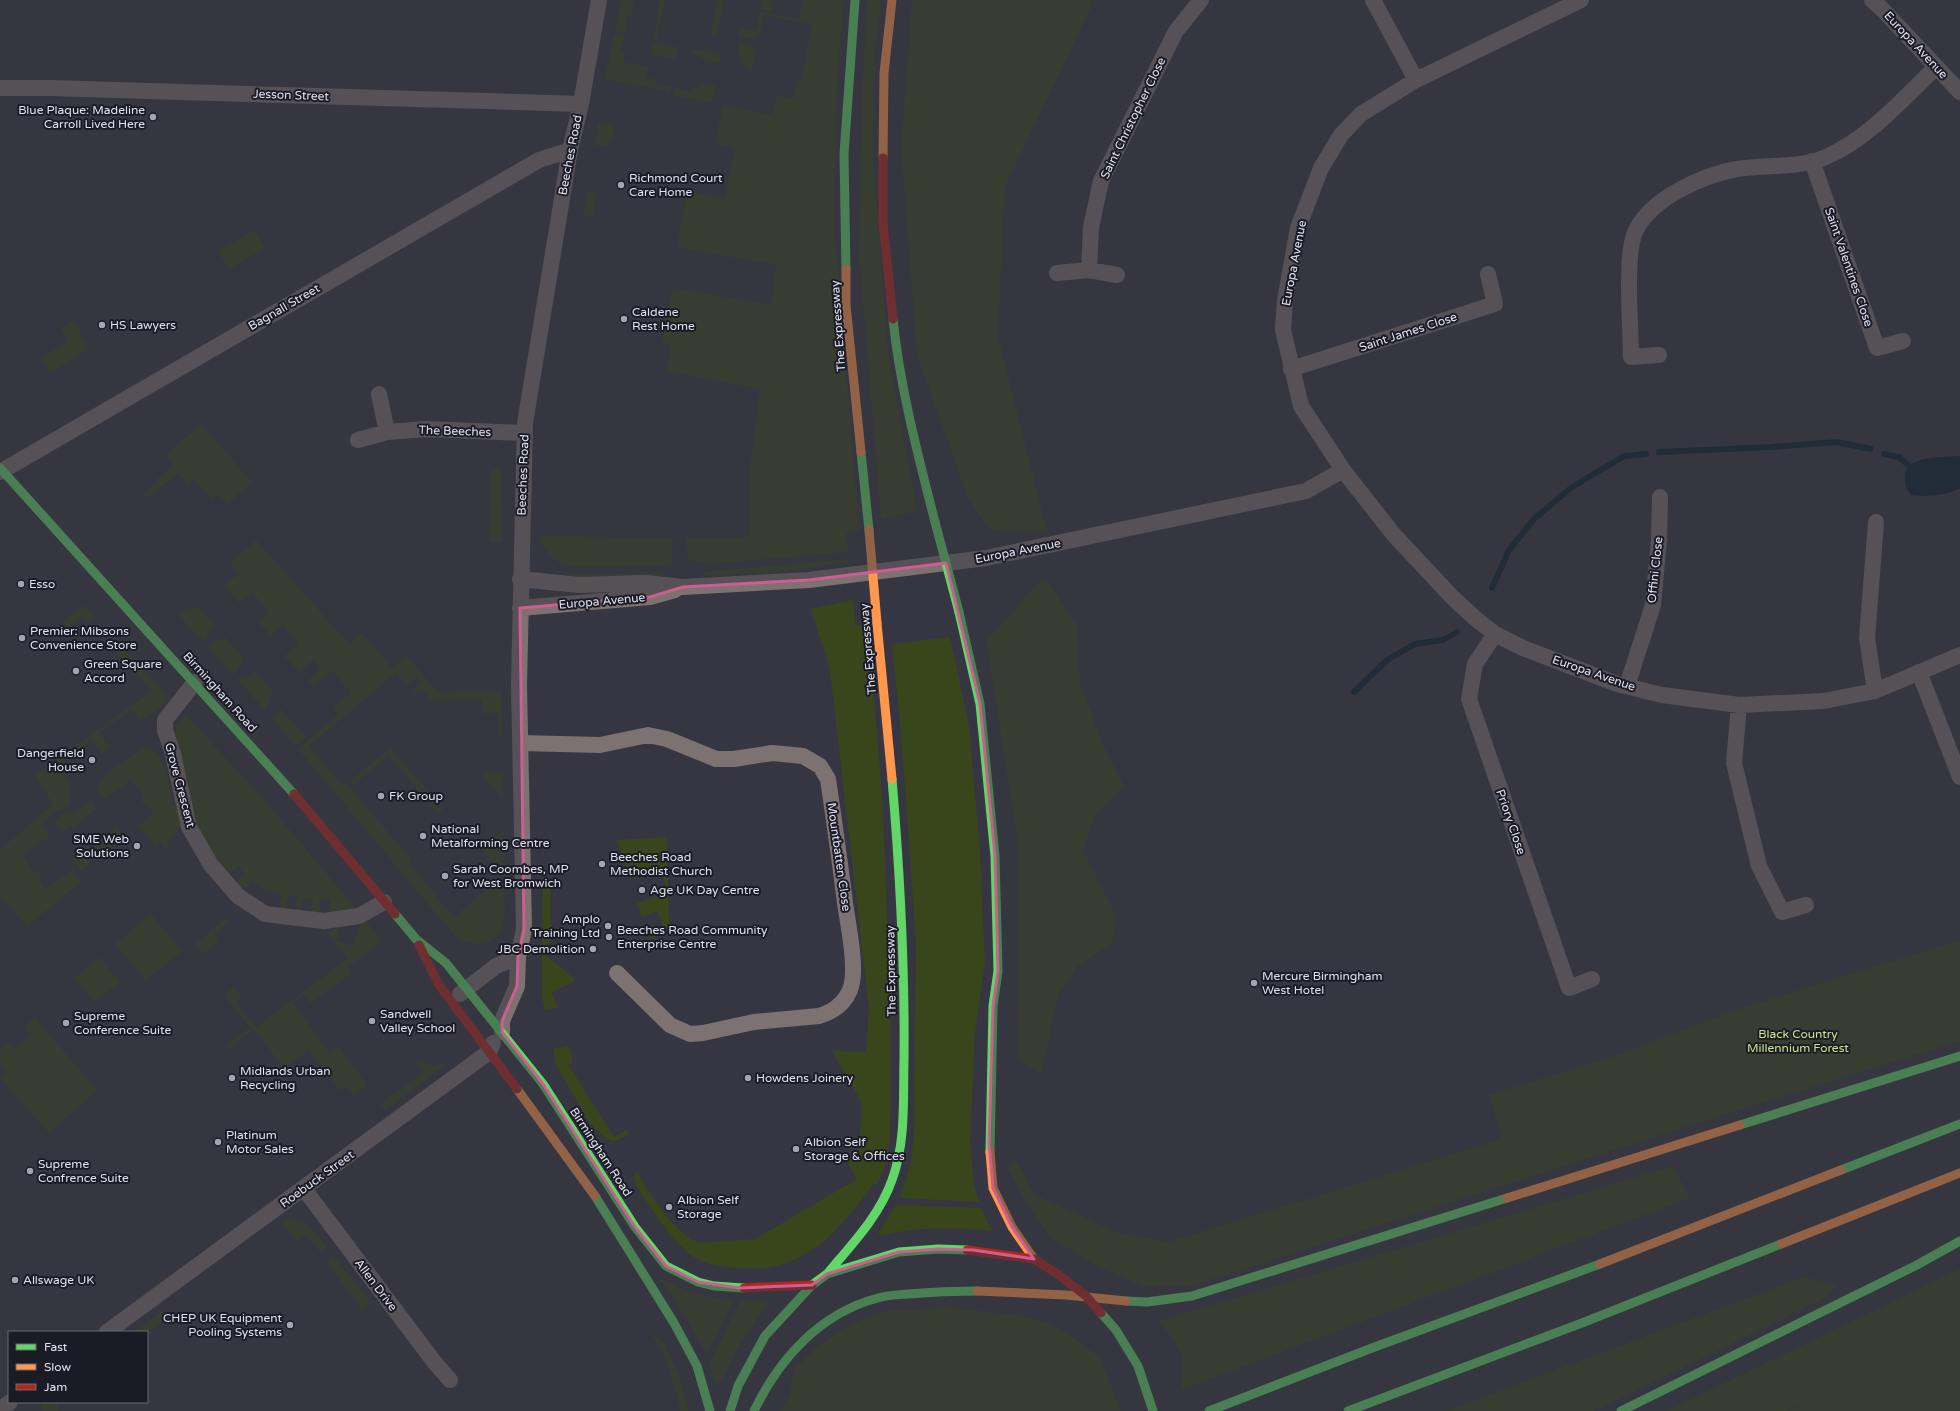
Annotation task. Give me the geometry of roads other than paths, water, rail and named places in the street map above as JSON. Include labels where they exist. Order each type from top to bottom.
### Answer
[{"type":"main road","name":"The Expressway","points":[[827,1274],[869,1221],[886,1196],[896,1168],[903,1130],[905,1015],[903,926],[870,530],[846,305],[844,154],[855,0]]},
{"type":"main road","points":[[892,0],[884,73],[883,223],[896,352],[917,452],[959,612],[980,704],[995,856],[998,971],[993,1006],[989,1144],[993,1188],[1012,1227],[1034,1259],[1059,1275],[1086,1296],[1116,1330],[1138,1366],[1152,1407]]},
{"type":"main road","name":"Birmingham Road","points":[[0,470],[195,682],[288,786],[416,939],[446,964],[463,983],[543,1084],[635,1227],[666,1266],[698,1282],[714,1286],[740,1288],[812,1285]]},
{"type":"main road","name":"Birmingham Road","points":[[416,939],[439,985],[585,1181],[646,1277],[674,1323],[697,1366],[710,1411]]},
{"type":"main road","points":[[754,1411],[767,1383],[776,1370],[814,1331],[833,1317],[877,1298],[928,1292],[992,1292],[1086,1296],[1147,1302],[1192,1296],[1213,1291],[1960,1056]]},
{"type":"main road","points":[[1209,1411],[1372,1348],[1561,1279],[1960,1124]]},
{"type":"main road","points":[[1348,1411],[1582,1323],[1960,1173]]},
{"type":"main road","points":[[1621,1411],[1915,1266],[1960,1241]]},
{"type":"main road","points":[[730,1411],[738,1386],[764,1336],[812,1285],[827,1274],[899,1252],[938,1249],[973,1250],[1034,1259]]},
{"type":"street","name":"Beeches Road","points":[[502,1032],[502,1021],[517,986],[518,957],[524,930],[520,743],[520,579],[524,433],[570,150],[581,104],[599,0]]},
{"type":"street","name":"Saint Christopher Close","points":[[1089,270],[1091,227],[1101,181],[1176,32],[1202,0]]},
{"type":"street","points":[[1373,0],[1416,80]]},
{"type":"street","name":"Europa Avenue","points":[[1581,0],[1416,80],[1361,114],[1341,135],[1320,168],[1298,228],[1285,300],[1283,330],[1291,369],[1301,406],[1343,470],[1394,535],[1453,598],[1495,634],[1523,648],[1617,684],[1662,695],[1739,705],[1824,701],[1875,691],[1960,655]]},
{"type":"street","name":"Europa Avenue","points":[[1872,0],[1960,92]]},
{"type":"street","points":[[1659,355],[1631,357],[1630,256],[1635,231],[1652,209],[1676,193],[1710,176],[1738,169],[1792,166],[1826,157],[1864,134],[1936,67]]},
{"type":"street","name":"Jesson Street","points":[[0,88],[50,88],[581,104]]},
{"type":"street","name":"Bagnall Street","points":[[0,470],[539,160],[570,150]]},
{"type":"street","name":"Saint Valentines Close","points":[[1812,161],[1877,348],[1903,341]]},
{"type":"street","points":[[1057,273],[1089,270],[1117,275]]},
{"type":"street","name":"Saint James Close","points":[[1291,369],[1495,304],[1488,274]]},
{"type":"street","points":[[379,394],[387,432]]},
{"type":"street","name":"The Beeches","points":[[358,440],[387,432],[426,429],[524,433]]},
{"type":"street","name":"Europa Avenue","points":[[520,579],[579,585],[645,583],[683,587],[809,580],[986,558],[1306,491],[1343,470]]},
{"type":"street","name":"Offini Close","points":[[1627,686],[1653,605],[1659,540],[1660,498]]},
{"type":"street","points":[[1875,691],[1867,638],[1876,522]]},
{"type":"street","name":"Europa Avenue","points":[[520,608],[650,597],[683,587]]},
{"type":"street","name":"Priory Close","points":[[1495,634],[1475,664],[1469,699],[1569,988],[1592,979]]},
{"type":"street","points":[[1919,672],[1960,777]]},
{"type":"street","name":"Grove Crescent","points":[[195,682],[165,720],[165,730],[172,754],[188,827],[211,865],[233,891],[265,914],[324,921],[359,916],[384,902]]},
{"type":"street","points":[[1739,705],[1734,763],[1759,866],[1782,912],[1806,905]]},
{"type":"street","name":"Mountbatten Close","points":[[520,743],[600,745],[648,735],[667,739],[716,759],[734,760],[772,753],[802,756],[820,766],[828,779],[852,948],[853,977],[850,990],[844,1001],[836,1008],[819,1016],[754,1022],[703,1034],[690,1034],[670,1025],[617,973]]},
{"type":"street","points":[[475,1034],[476,1015],[459,993],[463,983],[483,976],[496,966],[518,957]]},
{"type":"street","points":[[485,1010],[487,1030],[494,1041],[489,1052]]},
{"type":"street","name":"Roebuck Street","points":[[108,1331],[304,1190],[489,1052]]},
{"type":"street","name":"Allen Drive","points":[[304,1190],[435,1363],[450,1380]]},
{"type":"water","points":[[1960,456],[1960,488],[1948,493],[1930,496],[1917,496],[1909,493],[1906,487],[1905,478],[1906,470],[1910,465],[1917,461],[1935,457]]},
{"type":"waterway","points":[[1659,452],[1772,447],[1836,442],[1871,449]]},
{"type":"waterway","points":[[1492,588],[1509,550],[1534,519],[1572,487],[1624,456],[1646,454]]},
{"type":"waterway","points":[[1884,454],[1899,457],[1908,465]]},
{"type":"waterway","points":[[1354,692],[1387,660],[1415,644],[1443,640],[1457,632]]},
{"type":"place","name":"Blue Plaque: Madeline Carroll Lived Here","points":[[153,117]]},
{"type":"place","name":"Richmond Court Care Home","points":[[621,185]]},
{"type":"place","name":"Caldene Rest Home","points":[[624,319]]},
{"type":"place","name":"HS Lawyers","points":[[102,325]]},
{"type":"place","name":"Esso","points":[[21,584]]},
{"type":"place","name":"Premier: Mibsons Convenience Store","points":[[22,638]]},
{"type":"place","name":"Green Square Accord","points":[[76,671]]},
{"type":"place","name":"Dangerfield House","points":[[92,760]]},
{"type":"place","name":"FK Group","points":[[381,796]]},
{"type":"place","name":"National Metalforming Centre","points":[[423,836]]},
{"type":"place","name":"SME Web Solutions","points":[[137,846]]},
{"type":"place","name":"Beeches Road Methodist Church","points":[[602,864]]},
{"type":"place","name":"Sarah Coombes, MP for West Bromwich","points":[[445,876]]},
{"type":"place","name":"Age UK Day Centre","points":[[642,890]]},
{"type":"place","name":"Amplo Training Ltd","points":[[608,926]]},
{"type":"place","name":"Beeches Road Community Enterprise Centre","points":[[609,937]]},
{"type":"place","name":"JBC Demolition","points":[[593,949]]},
{"type":"place","name":"Mercure Birmingham West Hotel","points":[[1254,983]]},
{"type":"place","name":"Sandwell Valley School","points":[[372,1021]]},
{"type":"place","name":"Supreme Conference Suite","points":[[66,1023]]},
{"type":"place","name":"Midlands Urban Recycling","points":[[232,1078]]},
{"type":"place","name":"Howdens Joinery","points":[[748,1078]]},
{"type":"place","name":"Platinum Motor Sales","points":[[218,1142]]},
{"type":"place","name":"Albion Self Storage & Offices","points":[[796,1149]]},
{"type":"place","name":"Supreme Confrence Suite","points":[[30,1171]]},
{"type":"place","name":"Albion Self Storage","points":[[669,1207]]},
{"type":"place","name":"Allswage UK","points":[[15,1280]]},
{"type":"place","name":"CHEP UK Equipment Pooling Systems","points":[[290,1325]]},
{"type":"park label","name":"Black Country Millennium Forest","points":[[1798,1041]]}]
